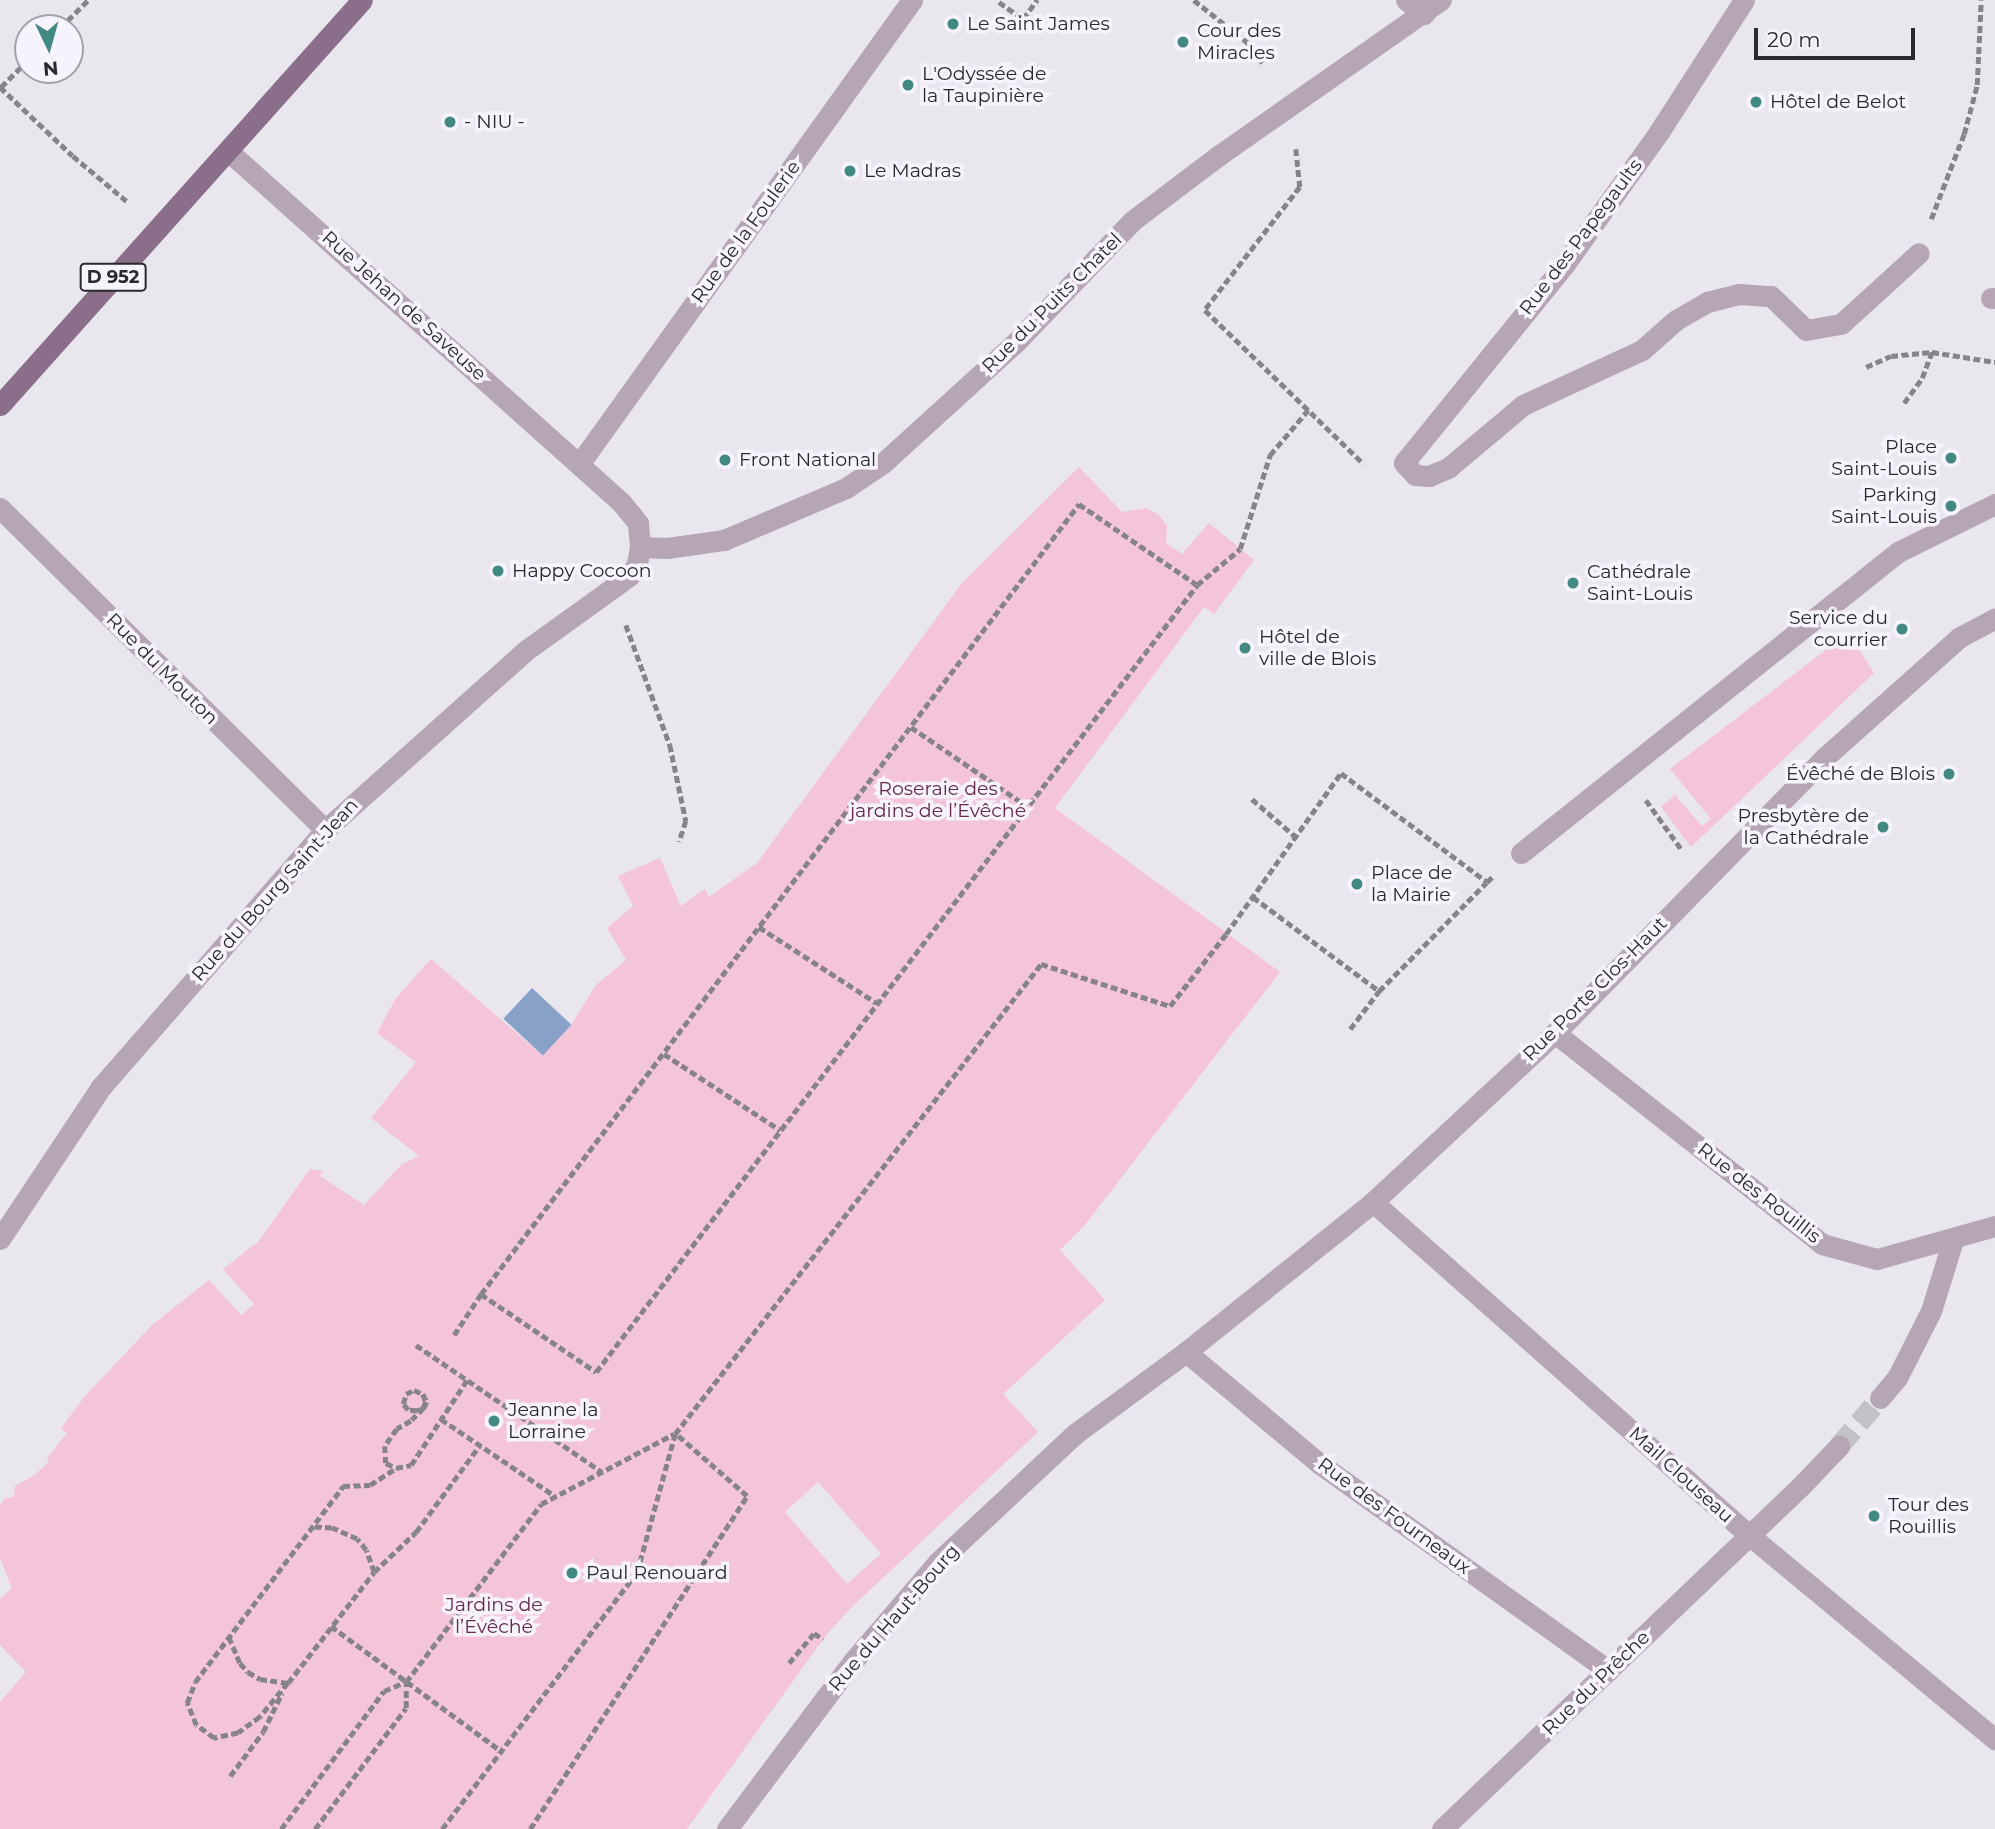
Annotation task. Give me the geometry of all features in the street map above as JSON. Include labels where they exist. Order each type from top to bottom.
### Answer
[{"type":"main road","name":"D 952","points":[[0,405],[362,0]]},
{"type":"street","name":"Rue de la Foulerie","points":[[580,463],[912,0]]},
{"type":"street","points":[[1406,0],[1424,15]]},
{"type":"street","name":"Rue du Puits Chatel","points":[[640,547],[667,548],[724,540],[846,488],[883,463],[1017,341],[1132,221],[1209,163],[1424,15],[1441,0]]},
{"type":"street","name":"Rue des Papegaults","points":[[1404,463],[1565,264],[1659,132],[1744,0]]},
{"type":"street","name":"Rue Jehan de Saveuse","points":[[228,151],[580,463]]},
{"type":"street","points":[[1404,463],[1415,475],[1429,476],[1448,468],[1523,405],[1642,350],[1676,320],[1707,302],[1739,294],[1771,296],[1807,330],[1840,324],[1919,253]]},
{"type":"street","points":[[580,463],[638,523],[640,547]]},
{"type":"street","points":[[1521,853],[1898,552],[1995,504]]},
{"type":"street","name":"Rue du Mouton","points":[[0,508],[325,830]]},
{"type":"street","name":"Rue du Bourg Saint-Jean","points":[[0,1239],[101,1087],[325,830],[525,651],[629,576],[637,564],[640,547]]},
{"type":"street","name":"Rue Porte Clos-Haut","points":[[1186,1352],[1373,1202],[1555,1033],[1824,758],[1960,637],[1995,618]]},
{"type":"street","name":"Rue des Rouillis","points":[[1555,1033],[1822,1244],[1877,1259],[1953,1240],[1995,1226]]},
{"type":"street","name":"Mail Clouseau","points":[[1373,1202],[1749,1535],[1995,1739]]},
{"type":"street","points":[[1880,1398],[1897,1378],[1931,1311],[1953,1240]]},
{"type":"street","name":"Rue des Fourneaux","points":[[1186,1352],[1320,1464],[1609,1671]]},
{"type":"street","name":"Rue du Haut-Bourg","points":[[727,1829],[854,1660],[939,1562],[1076,1433],[1186,1352]]},
{"type":"street","name":"Rue du Prêche","points":[[1442,1829],[1609,1671],[1839,1446]]},
{"type":"path","points":[[74,14],[88,0]]},
{"type":"path","points":[[999,2],[1023,19],[1037,0]]},
{"type":"path","points":[[1194,0],[1247,42],[1263,63]]},
{"type":"path","points":[[1919,253],[1964,134],[1977,85],[1981,0]]},
{"type":"path","points":[[14,74],[0,87],[118,195]]},
{"type":"path","points":[[1293,106],[1300,187],[1205,310],[1370,470],[1404,463]]},
{"type":"path","points":[[1866,367],[1891,356],[1932,352],[1995,362]]},
{"type":"path","points":[[1904,403],[1922,377],[1932,352]]},
{"type":"path","points":[[481,1294],[596,1373],[1196,585],[1240,548],[1270,455],[1308,410]]},
{"type":"path","points":[[454,1335],[481,1294],[1079,504],[1196,585]]},
{"type":"path","points":[[614,587],[670,745],[686,821],[679,842]]},
{"type":"path","points":[[911,727],[1027,806]]},
{"type":"path","points":[[442,1829],[637,1572],[675,1434],[1041,964],[1170,1006],[1253,898],[1340,773],[1487,881]]},
{"type":"path","points":[[1252,799],[1296,837]]},
{"type":"path","points":[[1650,806],[1684,853]]},
{"type":"path","points":[[1350,1029],[1379,992],[1487,881],[1521,853]]},
{"type":"path","points":[[1253,898],[1379,992]]},
{"type":"path","points":[[760,927],[877,1003]]},
{"type":"path","points":[[664,1054],[780,1130]]},
{"type":"path","points":[[416,1345],[602,1472]]},
{"type":"path","points":[[467,1380],[411,1465],[396,1468],[370,1485],[343,1486],[195,1682],[187,1703],[196,1725],[214,1738],[238,1733],[260,1717],[374,1572],[416,1532],[480,1445]]},
{"type":"path","points":[[396,1468],[386,1463],[385,1446],[397,1429],[411,1421],[417,1415],[424,1408],[427,1402],[423,1394],[414,1390],[406,1394],[403,1404],[408,1410],[417,1411],[423,1409],[426,1402],[423,1394]]},
{"type":"path","points":[[441,1419],[555,1496]]},
{"type":"path","points":[[281,1829],[384,1691],[406,1682],[541,1504],[675,1434]]},
{"type":"path","points":[[530,1829],[747,1496],[675,1434]]},
{"type":"path","points":[[313,1527],[332,1528],[357,1539],[366,1550],[374,1572]]},
{"type":"path","points":[[331,1626],[501,1751]]},
{"type":"path","points":[[789,1663],[814,1633],[824,1639]]},
{"type":"path","points":[[229,1637],[240,1663],[248,1672],[260,1679],[288,1683]]},
{"type":"path","points":[[315,1829],[406,1708],[406,1682]]},
{"type":"path","points":[[230,1776],[263,1732],[288,1683]]},
{"type":"green space","points":[[1079,467],[1122,512],[1147,508],[1159,515],[1167,526],[1166,543],[1182,554],[1209,523],[1254,560],[1214,614],[1204,607],[1055,808],[1280,972],[1084,1226],[1060,1250],[1105,1300],[1003,1394],[1038,1432],[853,1606],[826,1635],[687,1829],[0,1829],[0,1702],[26,1672],[0,1645],[0,1599],[12,1588],[0,1558],[0,1506],[5,1498],[14,1497],[15,1486],[33,1476],[49,1462],[47,1458],[67,1433],[61,1428],[85,1396],[152,1325],[209,1280],[241,1315],[254,1304],[223,1269],[258,1242],[310,1169],[323,1171],[320,1176],[364,1205],[402,1164],[419,1156],[371,1118],[416,1062],[377,1033],[396,998],[431,959],[542,1055],[571,1025],[596,985],[626,960],[607,928],[633,906],[618,876],[660,858],[681,906],[705,889],[709,897],[757,863],[962,583]],"holes":[[[818,1482],[881,1554],[847,1584],[785,1512]]]},
{"type":"green space","points":[[1848,633],[1874,673],[1691,847],[1661,807],[1675,795],[1702,826],[1711,819],[1670,769]]},
{"type":"water","points":[[532,988],[571,1025],[543,1056],[503,1019]]},
{"type":"tunnel","points":[[1839,1446],[1880,1398]]},
{"type":"place","name":"Le Saint James","points":[[953,24]]},
{"type":"place","name":"Cour des Miracles","points":[[1183,42]]},
{"type":"place","name":"L'Odyssée de la Taupinière","points":[[908,85]]},
{"type":"place","name":"Hôtel de Belot","points":[[1756,102]]},
{"type":"place","name":"‑ NIU ‑","points":[[450,122]]},
{"type":"place","name":"Le Madras","points":[[850,171]]},
{"type":"place","name":"Place Saint-Louis","points":[[1951,458]]},
{"type":"place","name":"Front National","points":[[725,460]]},
{"type":"place","name":"Parking Saint-Louis","points":[[1951,506]]},
{"type":"place","name":"Happy Cocoon","points":[[498,571]]},
{"type":"place","name":"Cathédrale Saint-Louis","points":[[1573,583]]},
{"type":"place","name":"Service du courrier","points":[[1902,629]]},
{"type":"place","name":"Hôtel de ville de Blois","points":[[1245,648]]},
{"type":"place","name":"Évêché de Blois","points":[[1949,774]]},
{"type":"place","name":"Presbytère de la Cathédrale","points":[[1883,827]]},
{"type":"place","name":"Place de la Mairie","points":[[1357,884]]},
{"type":"place","name":"Jeanne la Lorraine","points":[[494,1421]]},
{"type":"place","name":"Tour des Rouillis","points":[[1874,1516]]},
{"type":"place","name":"Paul Renouard","points":[[572,1573]]},
{"type":"park label","name":"Roseraie des jardins de l’Évêché","points":[[938,800]]},
{"type":"park label","name":"Jardins de l’Évêché","points":[[494,1616]]}]
